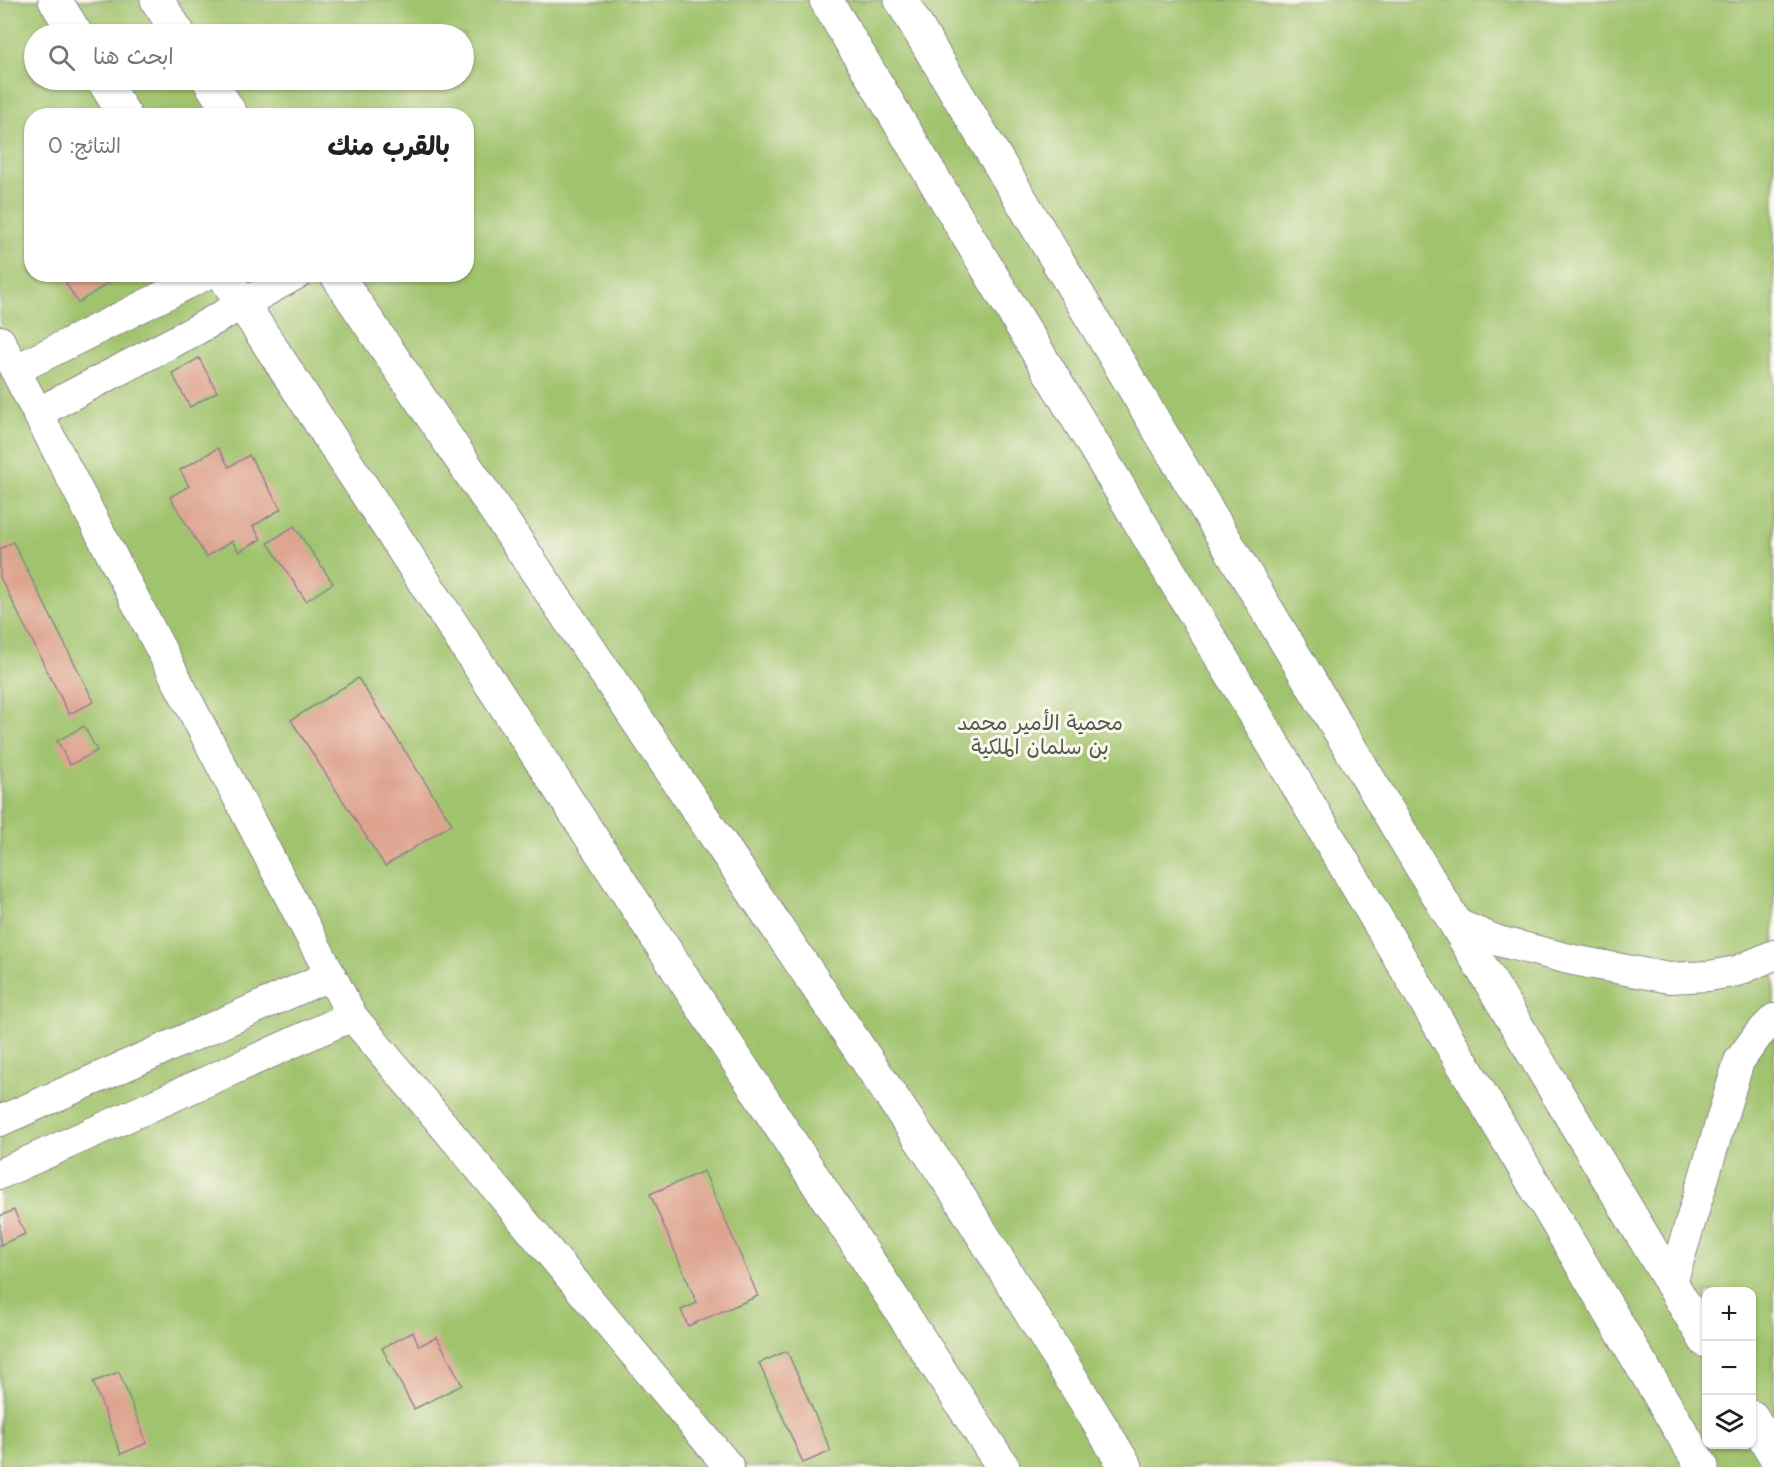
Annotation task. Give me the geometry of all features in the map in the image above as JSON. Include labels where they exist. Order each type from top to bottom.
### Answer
[{"type":"street","points":[[55,0],[70,24]]},
{"type":"street","points":[[157,0],[173,24]]},
{"type":"street","points":[[826,0],[1248,702],[1702,1467]]},
{"type":"street","points":[[901,0],[1702,1333]]},
{"type":"street","points":[[109,90],[119,108]]},
{"type":"street","points":[[215,90],[227,108]]},
{"type":"street","points":[[15,370],[191,282]]},
{"type":"street","points":[[228,282],[1003,1467]]},
{"type":"street","points":[[38,413],[283,282]]},
{"type":"street","points":[[341,282],[958,1195],[1126,1467]]},
{"type":"street","points":[[0,341],[352,1016],[729,1467]]},
{"type":"street","points":[[1455,923],[1498,941],[1574,960],[1669,978],[1709,976],[1737,970],[1774,955]]},
{"type":"street","points":[[0,1121],[331,975]]},
{"type":"street","points":[[0,1174],[352,1016]]},
{"type":"street","points":[[1672,1283],[1739,1061],[1758,1035],[1774,1019]]},
{"type":"street","points":[[1756,1424],[1774,1455]]},
{"type":"green space","name":"محمية الأمير محمد بن سلمان الملكية","points":[[0,0],[1774,0],[1774,1467],[0,1467]]},
{"type":"building","points":[[65,282],[110,282],[78,303]]},
{"type":"building","points":[[199,358],[217,392],[190,407],[172,373]]},
{"type":"building","points":[[218,448],[229,467],[249,455],[281,509],[253,526],[261,539],[239,552],[232,541],[206,557],[170,497],[189,486],[180,470]]},
{"type":"building","points":[[294,526],[333,583],[306,601],[268,543]]},
{"type":"building","points":[[13,542],[94,702],[69,714],[0,577],[0,549]]},
{"type":"building","points":[[358,678],[452,824],[385,866],[291,720]]},
{"type":"building","points":[[84,726],[97,751],[70,765],[57,741]]},
{"type":"building","points":[[704,1171],[758,1296],[688,1326],[681,1310],[697,1303],[650,1194]]},
{"type":"building","points":[[14,1210],[25,1234],[0,1245],[0,1216]]},
{"type":"building","points":[[413,1332],[419,1346],[437,1337],[462,1385],[414,1409],[382,1348]]},
{"type":"building","points":[[787,1351],[831,1451],[803,1463],[759,1363]]},
{"type":"building","points":[[119,1372],[147,1443],[121,1454],[93,1382]]}]
